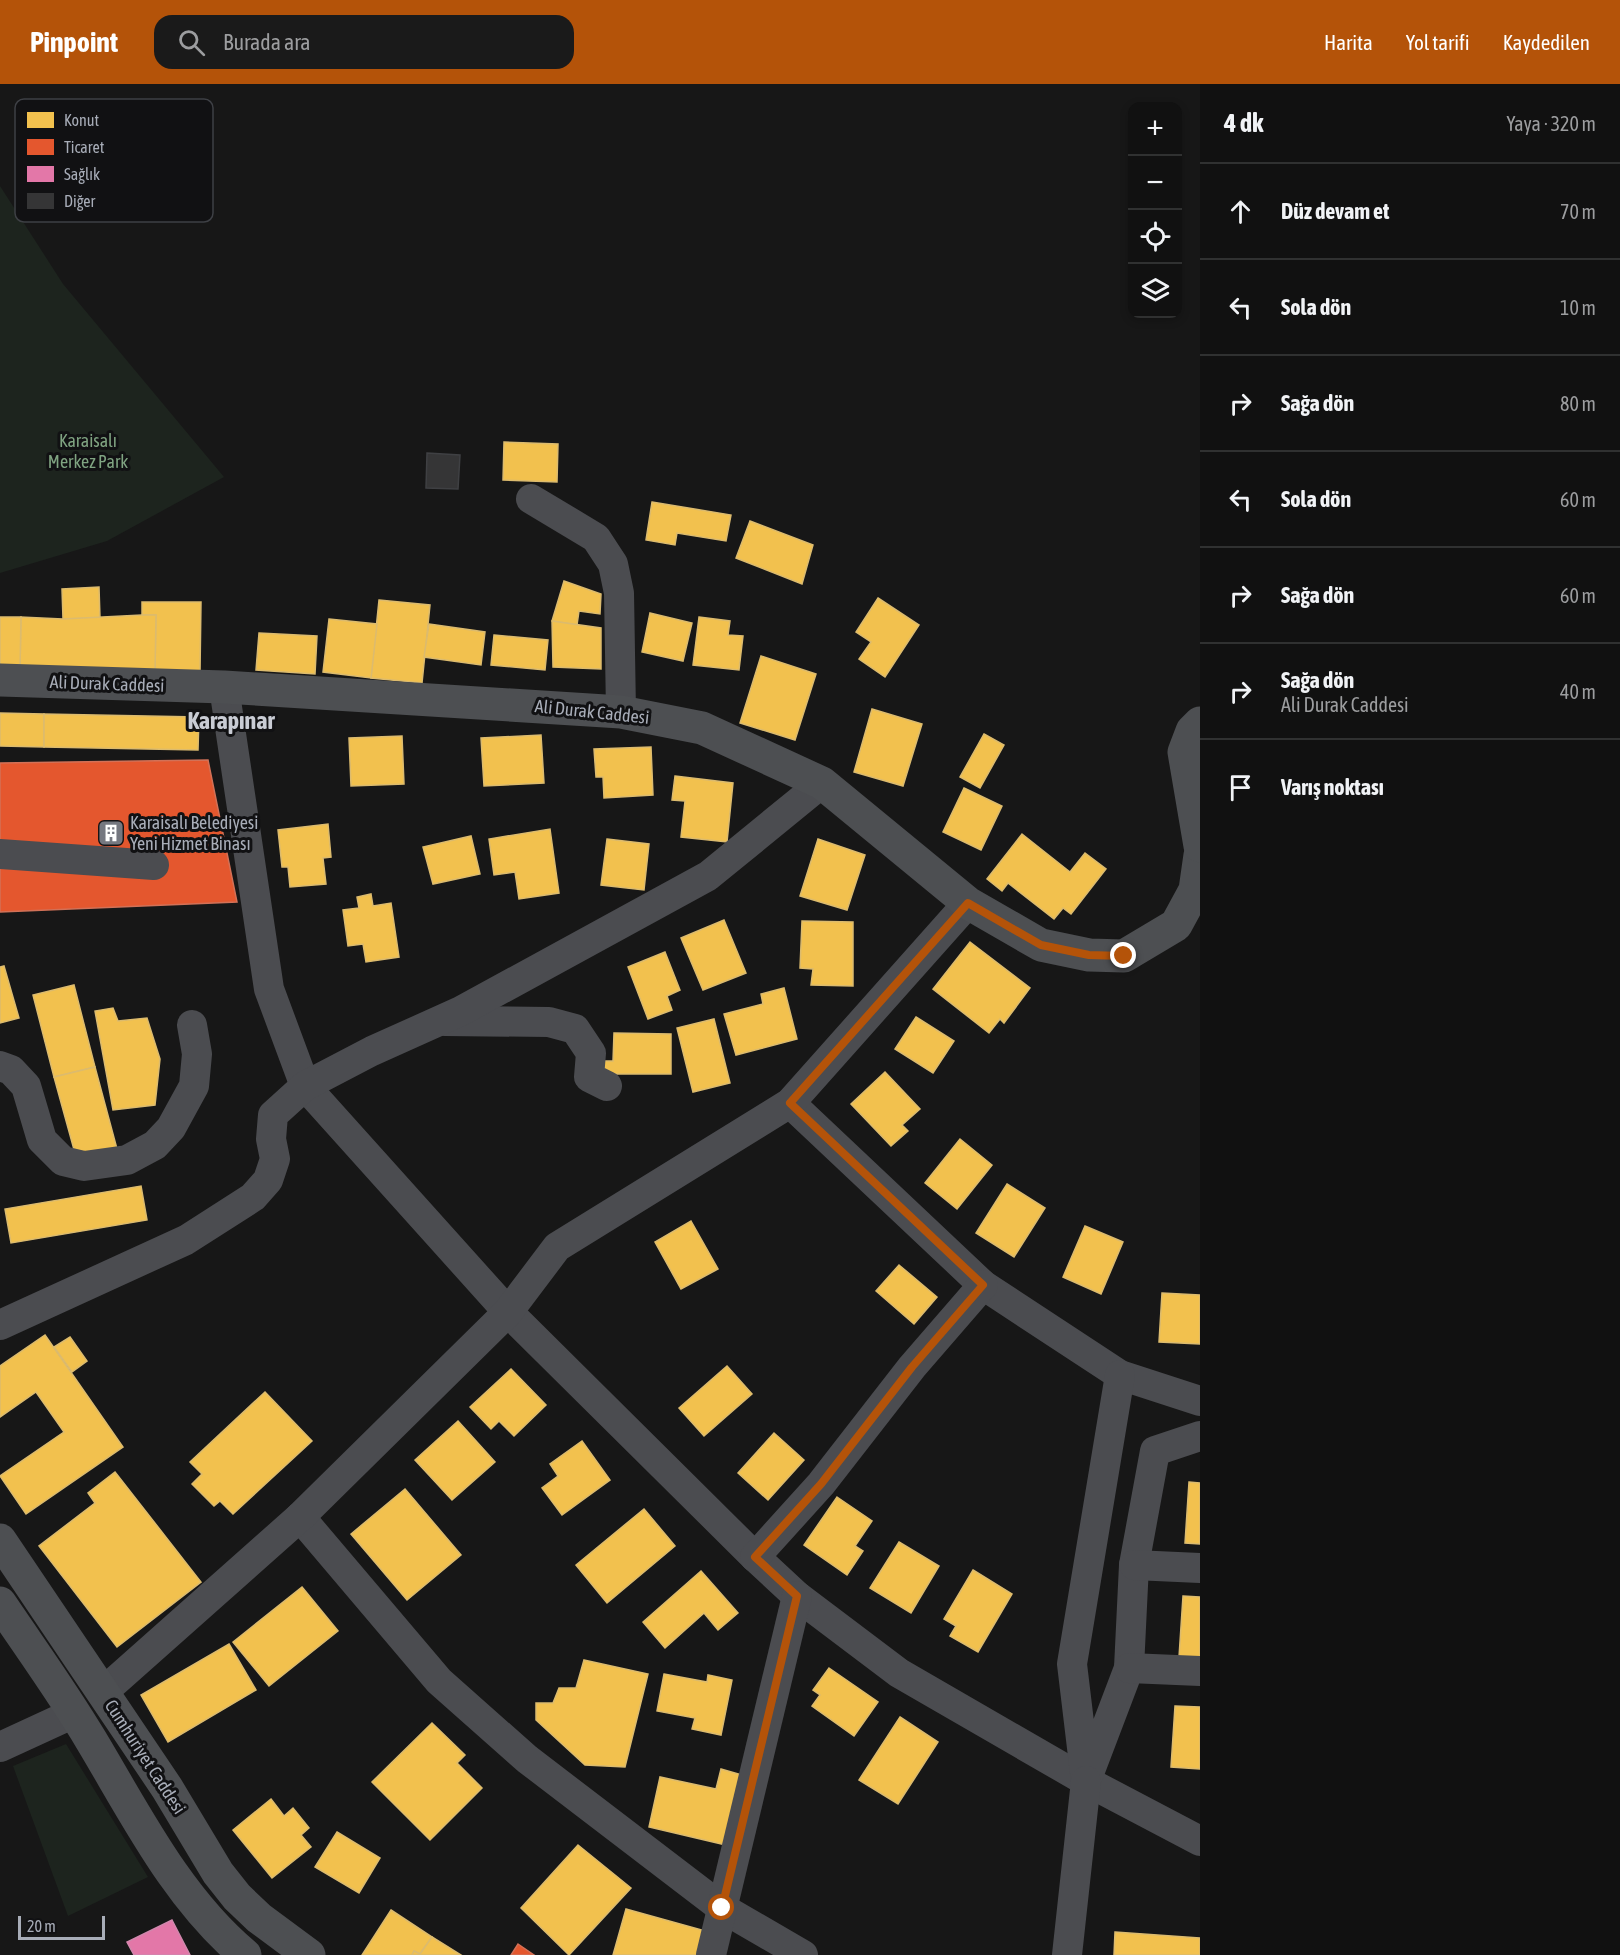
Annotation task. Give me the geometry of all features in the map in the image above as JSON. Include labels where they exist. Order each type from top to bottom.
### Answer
[{"type":"main road","name":"Ali Durak Caddesi","points":[[0,680],[224,687],[621,712],[702,728],[822,783],[968,903],[1041,945],[1089,955],[1124,956],[1176,925],[1195,890],[1200,855]]},
{"type":"main road","points":[[1200,723],[1192,731],[1184,752],[1200,846]]},
{"type":"main road","name":"Cumhuriyet Caddesi","points":[[0,1540],[167,1788],[218,1873],[237,1897],[259,1918],[309,1955]]},
{"type":"main road","name":"Cumhuriyet Caddesi","points":[[0,1603],[74,1713],[172,1874],[224,1937],[245,1955]]},
{"type":"street","points":[[531,499],[596,538],[613,564],[619,593],[621,712]]},
{"type":"street","points":[[224,687],[269,989],[305,1086],[508,1312],[797,1596],[899,1673],[1086,1781],[1200,1840]]},
{"type":"street","points":[[0,1325],[186,1240],[253,1197],[268,1180],[275,1159],[271,1139],[273,1115],[305,1086],[372,1051],[471,1005],[708,876],[822,783]]},
{"type":"street","points":[[0,854],[154,865]]},
{"type":"street","points":[[103,1692],[300,1517],[508,1312],[557,1247],[790,1103],[968,903]]},
{"type":"street","points":[[440,1021],[549,1022],[575,1029],[591,1053],[589,1077],[607,1086]]},
{"type":"street","points":[[0,1066],[11,1070],[26,1086],[42,1140],[63,1161],[84,1166],[128,1160],[155,1145],[171,1128],[194,1086],[197,1054],[192,1025]]},
{"type":"street","points":[[790,1103],[983,1285],[1120,1375],[1200,1401]]},
{"type":"street","points":[[755,1557],[821,1484],[912,1367],[983,1285]]},
{"type":"street","points":[[1067,1955],[1086,1781],[1072,1664],[1120,1375]]},
{"type":"street","points":[[1086,1781],[1129,1668],[1134,1565],[1155,1451],[1200,1436]]},
{"type":"street","points":[[300,1517],[439,1681],[527,1759],[722,1908],[803,1955]]},
{"type":"street","points":[[1134,1565],[1200,1568]]},
{"type":"street","points":[[711,1955],[797,1596]]},
{"type":"street","points":[[1129,1668],[1200,1671]]},
{"type":"street","points":[[0,1747],[74,1713]]},
{"type":"green space","name":"Karaisalı Merkez Park","points":[[0,186],[15,209],[15,222],[23,222],[63,284],[224,477],[107,541],[0,573]]},
{"type":"green space","points":[[66,1744],[148,1877],[68,1916],[13,1766]]},
{"type":"building: Konut","points":[[504,442],[558,444],[557,482],[503,480]]},
{"type":"building: Konut","points":[[652,502],[731,515],[726,541],[677,533],[675,545],[646,540]]},
{"type":"building: Konut","points":[[750,521],[813,545],[802,584],[736,558]]},
{"type":"building: Konut","points":[[564,581],[601,594],[600,614],[579,611],[577,625],[552,621]]},
{"type":"building: Konut","points":[[99,587],[100,618],[63,619],[62,589]]},
{"type":"building: Konut","points":[[878,598],[919,625],[885,677],[859,659],[871,642],[856,632]]},
{"type":"building: Konut","points":[[379,600],[430,605],[422,683],[371,678]]},
{"type":"building: Konut","points":[[142,602],[201,602],[200,673],[155,672],[156,615],[142,615]]},
{"type":"building: Konut","points":[[650,613],[692,623],[683,661],[642,652]]},
{"type":"building: Konut","points":[[156,615],[155,672],[20,669],[21,617],[63,619]]},
{"type":"building: Konut","points":[[0,617],[21,617],[20,669],[0,669]]},
{"type":"building: Konut","points":[[699,617],[730,621],[728,635],[743,636],[739,670],[693,665]]},
{"type":"building: Konut","points":[[329,619],[377,624],[371,678],[323,672]]},
{"type":"building: Konut","points":[[552,621],[601,628],[601,669],[553,667]]},
{"type":"building: Konut","points":[[429,624],[485,632],[481,665],[424,657]]},
{"type":"building: Konut","points":[[259,633],[317,636],[315,674],[256,670]]},
{"type":"building: Konut","points":[[494,635],[548,640],[545,670],[491,665]]},
{"type":"building: Konut","points":[[761,656],[816,674],[795,740],[740,723]]},
{"type":"building: Konut","points":[[872,709],[922,724],[903,786],[854,772]]},
{"type":"building: Konut","points":[[0,713],[44,714],[44,747],[0,746]]},
{"type":"building: Konut","points":[[44,714],[199,717],[198,750],[44,747]]},
{"type":"building: Konut","points":[[984,734],[1004,745],[980,788],[960,777]]},
{"type":"building: Konut","points":[[541,735],[544,783],[484,786],[481,738]]},
{"type":"building: Konut","points":[[402,736],[404,784],[351,786],[349,738]]},
{"type":"building: Konut","points":[[651,747],[653,795],[604,798],[603,777],[596,777],[594,749]]},
{"type":"building: Konut","points":[[675,776],[733,783],[727,842],[681,837],[685,801],[672,800]]},
{"type":"building: Konut","points":[[964,788],[1002,806],[981,850],[943,832]]},
{"type":"building: Konut","points":[[328,824],[331,857],[323,858],[326,884],[290,887],[288,867],[282,867],[278,830]]},
{"type":"building: Konut","points":[[550,829],[559,893],[519,899],[515,872],[494,875],[489,839]]},
{"type":"building: Konut","points":[[1022,834],[1070,872],[1085,853],[1106,869],[1071,914],[1063,908],[1054,919],[1008,883],[1002,891],[987,879]]},
{"type":"building: Konut","points":[[471,836],[480,874],[433,884],[423,847]]},
{"type":"building: Konut","points":[[607,839],[649,844],[644,890],[601,885]]},
{"type":"building: Konut","points":[[818,839],[865,855],[847,910],[800,896]]},
{"type":"building: Konut","points":[[371,894],[373,906],[391,903],[399,957],[366,962],[363,944],[348,946],[343,910],[359,908],[357,897]]},
{"type":"building: Konut","points":[[724,920],[746,973],[703,990],[681,938]]},
{"type":"building: Konut","points":[[802,921],[853,922],[853,986],[811,985],[813,969],[800,968]]},
{"type":"building: Konut","points":[[970,942],[1030,988],[1004,1023],[1000,1019],[989,1033],[933,989]]},
{"type":"building: Konut","points":[[665,952],[680,990],[667,996],[672,1010],[648,1019],[628,967]]},
{"type":"building: Konut","points":[[4,966],[19,1018],[0,1023],[0,967]]},
{"type":"building: Konut","points":[[74,985],[95,1067],[54,1077],[33,995]]},
{"type":"building: Konut","points":[[784,988],[797,1039],[736,1055],[724,1014],[763,1004],[761,994]]},
{"type":"building: Konut","points":[[113,1008],[118,1021],[147,1018],[160,1059],[155,1105],[113,1110],[95,1011]]},
{"type":"building: Konut","points":[[916,1017],[954,1041],[933,1073],[895,1049]]},
{"type":"building: Konut","points":[[714,1019],[730,1083],[693,1092],[677,1028]]},
{"type":"building: Konut","points":[[614,1033],[671,1034],[671,1074],[604,1074],[604,1061],[613,1061]]},
{"type":"building: Konut","points":[[95,1067],[117,1149],[76,1157],[54,1077]]},
{"type":"building: Konut","points":[[885,1072],[920,1109],[902,1125],[908,1131],[891,1146],[851,1104]]},
{"type":"building: Konut","points":[[960,1139],[992,1165],[957,1209],[925,1183]]},
{"type":"building: Konut","points":[[1007,1184],[1045,1208],[1014,1257],[976,1233]]},
{"type":"building: Konut","points":[[141,1186],[147,1220],[11,1243],[5,1209]]},
{"type":"building: Konut","points":[[691,1221],[718,1269],[681,1289],[655,1242]]},
{"type":"building: Konut","points":[[1085,1226],[1123,1242],[1101,1294],[1063,1277]]},
{"type":"building: Konut","points":[[899,1265],[937,1297],[914,1324],[876,1291]]},
{"type":"building: Konut","points":[[1162,1293],[1200,1295],[1200,1344],[1159,1342]]},
{"type":"building: Konut","points":[[45,1335],[123,1447],[26,1514],[0,1476],[64,1432],[36,1392],[0,1417],[0,1366]]},
{"type":"building: Konut","points":[[70,1337],[87,1361],[72,1372],[54,1347]]},
{"type":"building: Konut","points":[[727,1366],[752,1394],[704,1436],[679,1408]]},
{"type":"building: Konut","points":[[511,1369],[546,1405],[514,1436],[499,1421],[491,1429],[470,1407]]},
{"type":"building: Konut","points":[[265,1392],[312,1441],[233,1514],[220,1501],[214,1506],[192,1484],[202,1474],[190,1462]]},
{"type":"building: Konut","points":[[458,1421],[495,1462],[452,1500],[415,1460]]},
{"type":"building: Konut","points":[[774,1433],[804,1460],[768,1500],[738,1473]]},
{"type":"building: Konut","points":[[582,1441],[610,1480],[562,1515],[542,1488],[558,1476],[550,1464]]},
{"type":"building: Konut","points":[[115,1472],[201,1582],[117,1647],[39,1546],[95,1503],[88,1493]]},
{"type":"building: Konut","points":[[1189,1482],[1200,1483],[1200,1544],[1185,1543]]},
{"type":"building: Konut","points":[[405,1489],[461,1555],[407,1600],[351,1534]]},
{"type":"building: Konut","points":[[837,1497],[872,1521],[855,1546],[863,1551],[847,1575],[804,1545]]},
{"type":"building: Konut","points":[[644,1509],[675,1546],[607,1603],[576,1565]]},
{"type":"building: Konut","points":[[899,1542],[939,1566],[911,1613],[870,1588]]},
{"type":"building: Konut","points":[[973,1570],[1012,1594],[978,1652],[950,1636],[956,1626],[944,1619]]},
{"type":"building: Konut","points":[[701,1571],[738,1613],[718,1630],[704,1613],[665,1648],[643,1622]]},
{"type":"building: Konut","points":[[302,1587],[338,1631],[269,1686],[233,1642]]},
{"type":"building: Konut","points":[[1183,1596],[1200,1597],[1200,1659],[1179,1657]]},
{"type":"building: Konut","points":[[229,1644],[256,1690],[168,1742],[141,1695]]},
{"type":"building: Konut","points":[[584,1660],[648,1674],[625,1767],[585,1765],[536,1720],[536,1703],[553,1703],[559,1688],[576,1688]]},
{"type":"building: Konut","points":[[829,1668],[878,1702],[854,1736],[812,1706],[820,1695],[813,1690]]},
{"type":"building: Konut","points":[[664,1674],[707,1682],[708,1675],[732,1680],[721,1735],[692,1729],[695,1718],[657,1711]]},
{"type":"building: Konut","points":[[1175,1706],[1200,1707],[1200,1769],[1171,1767]]},
{"type":"building: Konut","points":[[900,1717],[938,1742],[898,1804],[859,1780]]},
{"type":"building: Konut","points":[[432,1723],[465,1755],[457,1763],[482,1788],[430,1840],[372,1782]]},
{"type":"building: Konut","points":[[721,1769],[742,1775],[726,1845],[649,1827],[660,1777],[716,1789]]},
{"type":"building: Konut","points":[[271,1799],[284,1816],[293,1808],[309,1828],[301,1835],[311,1847],[272,1878],[233,1830]]},
{"type":"building: Konut","points":[[337,1832],[380,1858],[359,1893],[315,1867]]},
{"type":"building: Konut","points":[[578,1845],[631,1888],[569,1955],[521,1908]]},
{"type":"building: Konut","points":[[626,1909],[709,1932],[703,1955],[613,1955]]},
{"type":"building: Konut","points":[[391,1910],[432,1937],[420,1954],[414,1951],[412,1955],[362,1955]]},
{"type":"building: Konut","points":[[1115,1932],[1200,1938],[1200,1955],[1114,1955]]},
{"type":"building: Konut","points":[[432,1937],[461,1955],[412,1955],[414,1951],[420,1954]]},
{"type":"building: Ticaret","name":"Karaisalı Belediyesi Yeni Hizmet Binası","points":[[208,760],[237,902],[0,912],[0,763]]},
{"type":"building: Ticaret","points":[[518,1944],[534,1955],[511,1955]]},
{"type":"building: Sağlık","points":[[172,1920],[190,1955],[134,1955],[127,1942]]},
{"type":"building: Diğer","points":[[427,453],[460,455],[458,489],[426,488]]},
{"type":"place","name":"Karaisalı Belediyesi Yeni Hizmet Binası","points":[[111,833]]},
{"type":"district","name":"Karapınar","points":[[231,721]]},
{"type":"route","points":[[722,1908],[797,1596],[755,1557],[821,1484],[912,1367],[983,1285],[790,1103],[968,903],[1041,945],[1089,955],[1124,956]]}]
